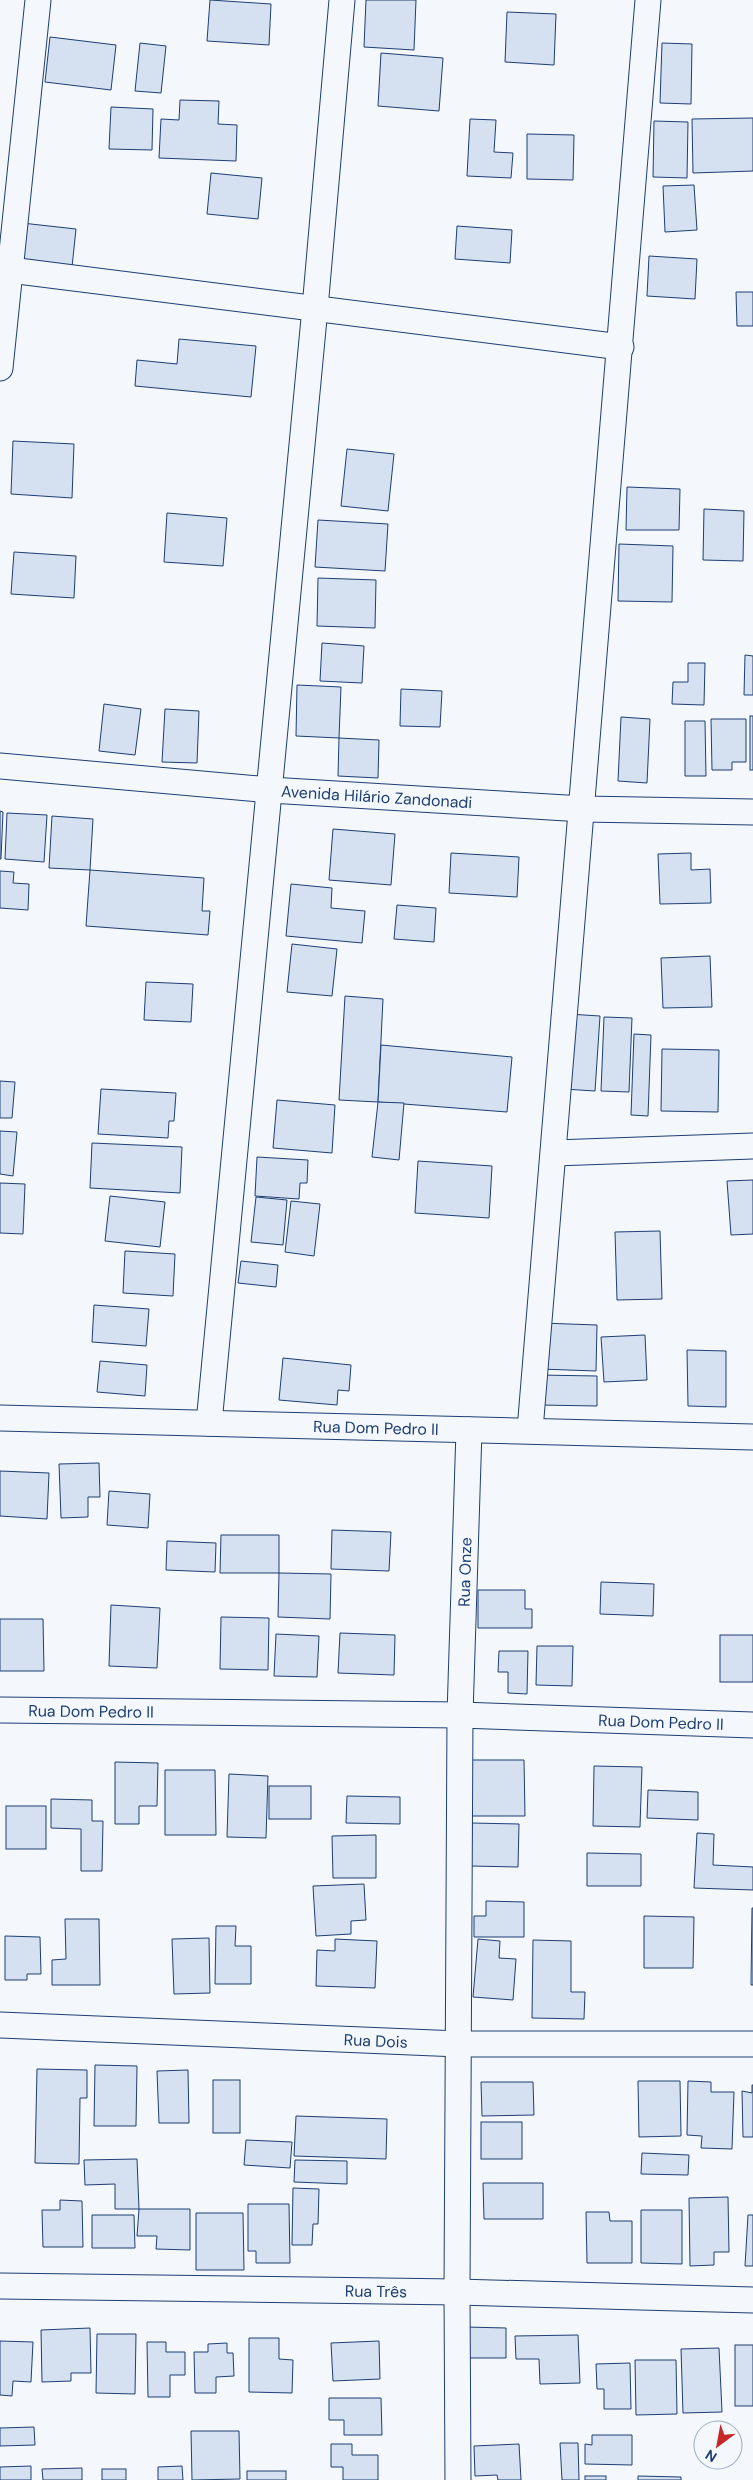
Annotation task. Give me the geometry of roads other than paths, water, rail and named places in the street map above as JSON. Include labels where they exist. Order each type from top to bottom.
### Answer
[{"type":"street","points":[[0,368],[38,0]]},
{"type":"street","points":[[209,1423],[270,790],[342,0]]},
{"type":"street","points":[[530,1430],[583,809],[648,0]]},
{"type":"street","points":[[10,270],[620,347]]},
{"type":"street","name":"Avenida Hilário Zandonadi","points":[[0,766],[270,790],[583,809],[753,812]]},
{"type":"street","points":[[554,1153],[753,1146]]},
{"type":"street","name":"Rua Dom Pedro II","points":[[0,1418],[753,1437]]},
{"type":"street","name":"Rua Onze","points":[[458,2480],[456,2292],[460,1715],[469,1430]]},
{"type":"street","name":"Rua Dom Pedro II","points":[[0,1710],[460,1715],[753,1725]]},
{"type":"street","name":"Rua Dois","points":[[0,2025],[459,2044],[753,2044]]},
{"type":"street","name":"Rua Três","points":[[0,2286],[456,2292],[753,2300]]}]
